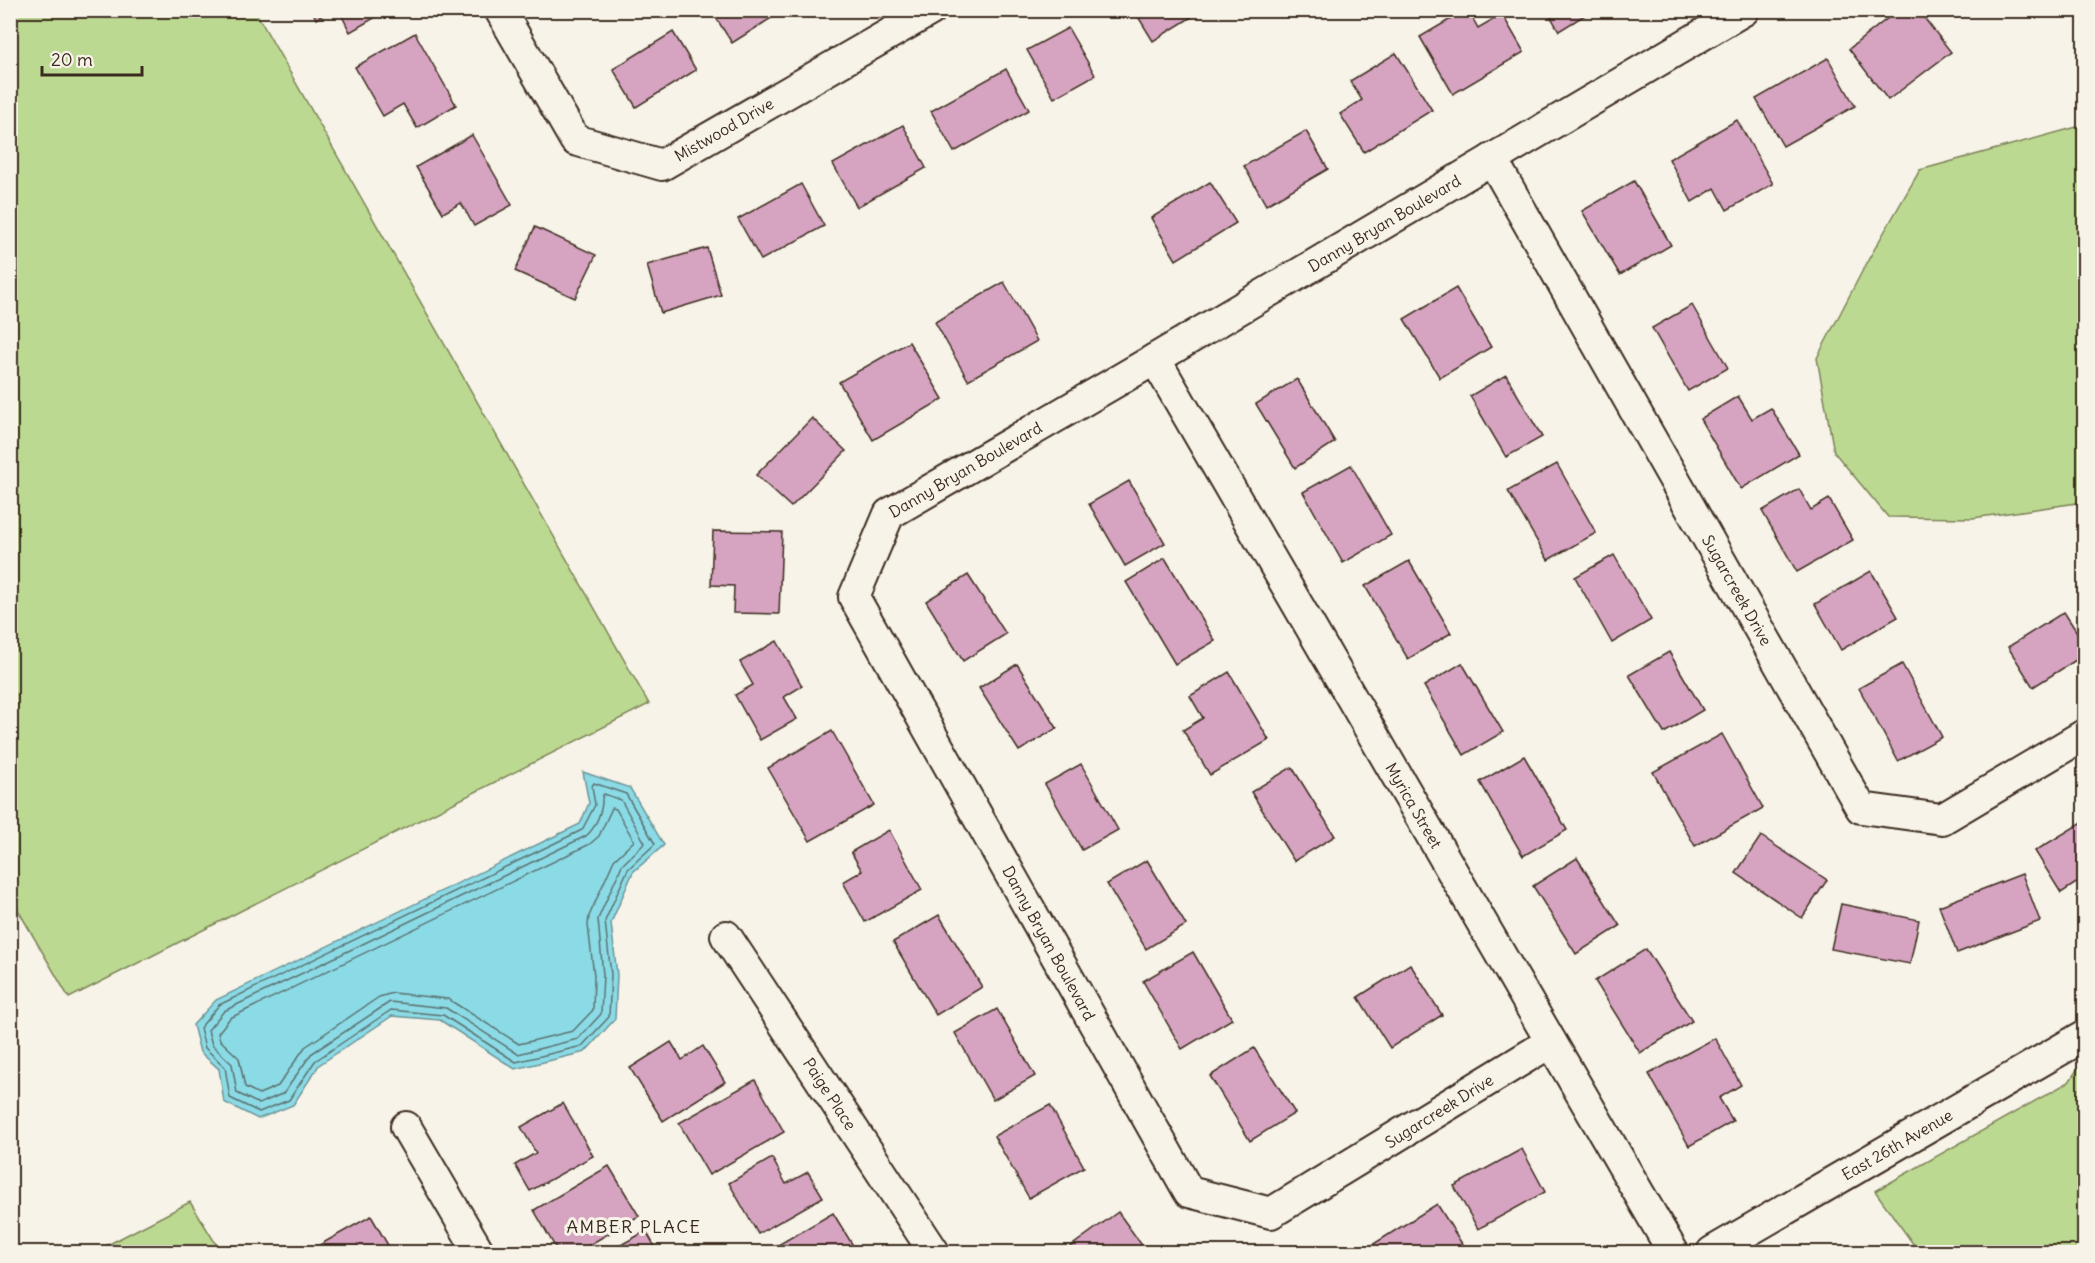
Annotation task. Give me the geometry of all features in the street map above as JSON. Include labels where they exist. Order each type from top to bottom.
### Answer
[{"type":"street","name":"Mistwood Drive","points":[[500,10],[575,140],[662,165],[931,10]]},
{"type":"street","name":"Danny Bryan Boulevard","points":[[1327,1179],[1271,1214],[1189,1192],[854,597],[889,514],[1744,10]]},
{"type":"street","name":"Sugarcreek Drive","points":[[1492,159],[1861,808],[1942,819],[2085,735]]},
{"type":"street","name":"Myrica Street","points":[[1155,359],[1673,1252]]},
{"type":"street","name":"Paige Place","points":[[726,936],[934,1252]]},
{"type":"street","name":"East 26th Avenue","points":[[1712,1252],[2085,1036]]},
{"type":"street","name":"Sugarcreek Drive","points":[[1327,1179],[1551,1042]]},
{"type":"street","points":[[406,1127],[479,1252]]},
{"type":"green space","points":[[10,11],[255,11],[649,704],[69,998],[11,898]]},
{"type":"green space","points":[[2084,125],[2084,502],[1973,518],[1888,517],[1834,452],[1817,358],[1867,262],[1920,170]]},
{"type":"green space","points":[[2084,1059],[2084,1252],[1919,1252],[1875,1191],[2069,1082]]},
{"type":"green space","points":[[190,1202],[221,1252],[94,1252]]},
{"type":"water","points":[[583,772],[630,788],[664,845],[633,872],[611,923],[617,975],[615,1019],[585,1052],[515,1069],[440,1020],[392,1016],[319,1065],[293,1105],[258,1119],[224,1102],[219,1069],[200,1052],[193,1025],[216,1000],[580,824],[589,803]]},
{"type":"building","points":[[312,10],[331,10],[316,19]]},
{"type":"building","points":[[339,10],[388,10],[350,32]]},
{"type":"building","points":[[711,10],[784,10],[732,43]]},
{"type":"building","points":[[1134,10],[1203,10],[1153,41]]},
{"type":"building","points":[[1466,10],[1478,28],[1502,14],[1524,52],[1453,94],[1420,37]]},
{"type":"building","points":[[1547,10],[1593,10],[1559,31]]},
{"type":"building","points":[[1898,10],[1918,10],[1951,52],[1888,100],[1849,49]]},
{"type":"building","points":[[1068,28],[1095,75],[1054,98],[1027,50]]},
{"type":"building","points":[[673,32],[696,70],[636,107],[613,69]]},
{"type":"building","points":[[415,33],[456,105],[417,128],[403,104],[383,116],[355,67]]},
{"type":"building","points":[[1396,53],[1432,110],[1364,152],[1340,114],[1362,100],[1350,81]]},
{"type":"building","points":[[1828,58],[1855,106],[1783,146],[1756,99]]},
{"type":"building","points":[[1006,69],[1029,110],[954,152],[931,111]]},
{"type":"building","points":[[1737,120],[1773,184],[1727,210],[1715,188],[1692,202],[1669,159]]},
{"type":"building","points":[[903,125],[926,168],[857,207],[833,164]]},
{"type":"building","points":[[1306,131],[1328,169],[1266,205],[1244,166]]},
{"type":"building","points":[[472,135],[512,205],[474,226],[461,203],[443,213],[416,167]]},
{"type":"building","points":[[1634,181],[1671,245],[1620,275],[1582,211]]},
{"type":"building","points":[[1210,182],[1236,223],[1176,260],[1151,218]]},
{"type":"building","points":[[801,184],[824,226],[761,260],[738,219]]},
{"type":"building","points":[[535,227],[596,255],[575,298],[515,271]]},
{"type":"building","points":[[707,248],[721,295],[661,313],[647,265]]},
{"type":"building","points":[[1004,282],[1037,341],[968,380],[935,322]]},
{"type":"building","points":[[1456,288],[1491,347],[1440,378],[1404,319]]},
{"type":"building","points":[[1692,305],[1728,368],[1688,391],[1652,328]]},
{"type":"building","points":[[909,342],[943,399],[873,440],[839,382]]},
{"type":"building","points":[[1506,375],[1542,437],[1506,457],[1470,396]]},
{"type":"building","points":[[1297,379],[1335,442],[1295,468],[1256,404]]},
{"type":"building","points":[[1738,396],[1752,419],[1771,408],[1799,454],[1741,489],[1700,419]]},
{"type":"building","points":[[812,418],[846,451],[791,507],[756,475]]},
{"type":"building","points":[[1557,464],[1596,533],[1548,560],[1508,491]]},
{"type":"building","points":[[1351,465],[1391,535],[1343,563],[1303,492]]},
{"type":"building","points":[[1129,481],[1165,543],[1125,566],[1089,504]]},
{"type":"building","points":[[1799,489],[1811,510],[1829,499],[1853,540],[1797,572],[1762,511]]},
{"type":"building","points":[[713,531],[782,532],[779,614],[733,613],[734,586],[711,585]]},
{"type":"building","points":[[1614,555],[1651,620],[1612,643],[1575,577]]},
{"type":"building","points":[[1165,558],[1215,641],[1175,664],[1126,582]]},
{"type":"building","points":[[1409,561],[1451,633],[1408,659],[1365,586]]},
{"type":"building","points":[[1871,571],[1898,617],[1841,650],[1815,604]]},
{"type":"building","points":[[968,575],[1006,634],[963,661],[926,601]]},
{"type":"building","points":[[2064,612],[2084,643],[2084,655],[2033,687],[2008,647]]},
{"type":"building","points":[[777,641],[802,686],[784,697],[797,719],[760,740],[735,695],[753,685],[740,662]]},
{"type":"building","points":[[1669,652],[1703,710],[1664,733],[1629,675]]},
{"type":"building","points":[[1462,663],[1503,732],[1464,755],[1424,686]]},
{"type":"building","points":[[1017,664],[1057,728],[1019,751],[979,688]]},
{"type":"building","points":[[1902,664],[1942,737],[1898,761],[1859,688]]},
{"type":"building","points":[[1229,672],[1269,740],[1210,775],[1183,730],[1203,718],[1190,696]]},
{"type":"building","points":[[832,731],[874,805],[810,841],[768,768]]},
{"type":"building","points":[[1722,734],[1763,808],[1695,846],[1653,772]]},
{"type":"building","points":[[1524,756],[1567,830],[1523,856],[1480,782]]},
{"type":"building","points":[[1081,764],[1118,830],[1082,850],[1045,784]]},
{"type":"building","points":[[1292,767],[1335,836],[1294,861],[1251,792]]},
{"type":"building","points":[[2084,821],[2084,878],[2061,893],[2035,851]]},
{"type":"building","points":[[889,830],[922,890],[865,922],[843,882],[862,871],[851,852]]},
{"type":"building","points":[[1761,836],[1827,880],[1802,918],[1736,873]]},
{"type":"building","points":[[1577,858],[1620,926],[1576,954],[1533,886]]},
{"type":"building","points":[[1147,860],[1186,925],[1146,949],[1107,884]]},
{"type":"building","points":[[2022,874],[2040,921],[1957,953],[1939,906]]},
{"type":"building","points":[[1841,904],[1919,920],[1910,964],[1831,949]]},
{"type":"building","points":[[939,915],[982,987],[936,1015],[893,942]]},
{"type":"building","points":[[1646,949],[1692,1021],[1640,1053],[1595,981]]},
{"type":"building","points":[[1193,952],[1232,1019],[1182,1049],[1143,981]]},
{"type":"building","points":[[1410,964],[1442,1015],[1390,1048],[1358,997]]},
{"type":"building","points":[[997,1009],[1035,1076],[993,1100],[955,1033]]},
{"type":"building","points":[[1715,1038],[1741,1085],[1719,1098],[1733,1121],[1689,1146],[1649,1074]]},
{"type":"building","points":[[671,1042],[682,1060],[703,1046],[725,1082],[663,1121],[630,1068]]},
{"type":"building","points":[[1254,1048],[1295,1113],[1250,1141],[1210,1076]]},
{"type":"building","points":[[755,1080],[784,1132],[709,1175],[679,1123]]},
{"type":"building","points":[[563,1103],[593,1156],[530,1191],[515,1165],[536,1153],[521,1127]]},
{"type":"building","points":[[1050,1105],[1084,1167],[1029,1198],[994,1136]]},
{"type":"building","points":[[1522,1149],[1545,1192],[1478,1229],[1454,1186]]},
{"type":"building","points":[[772,1158],[786,1184],[808,1172],[823,1197],[758,1234],[729,1183]]},
{"type":"building","points":[[609,1166],[639,1216],[577,1252],[558,1252],[534,1210]]},
{"type":"building","points":[[1437,1204],[1464,1247],[1455,1252],[1373,1252],[1369,1247]]},
{"type":"building","points":[[1118,1212],[1146,1251],[1063,1252]]},
{"type":"building","points":[[833,1213],[857,1252],[766,1252]]},
{"type":"building","points":[[371,1216],[392,1252],[307,1252]]},
{"type":"building","points":[[646,1231],[658,1252],[608,1252]]},
{"type":"district","name":"AMBER PLACE","points":[[634,1227]]}]
